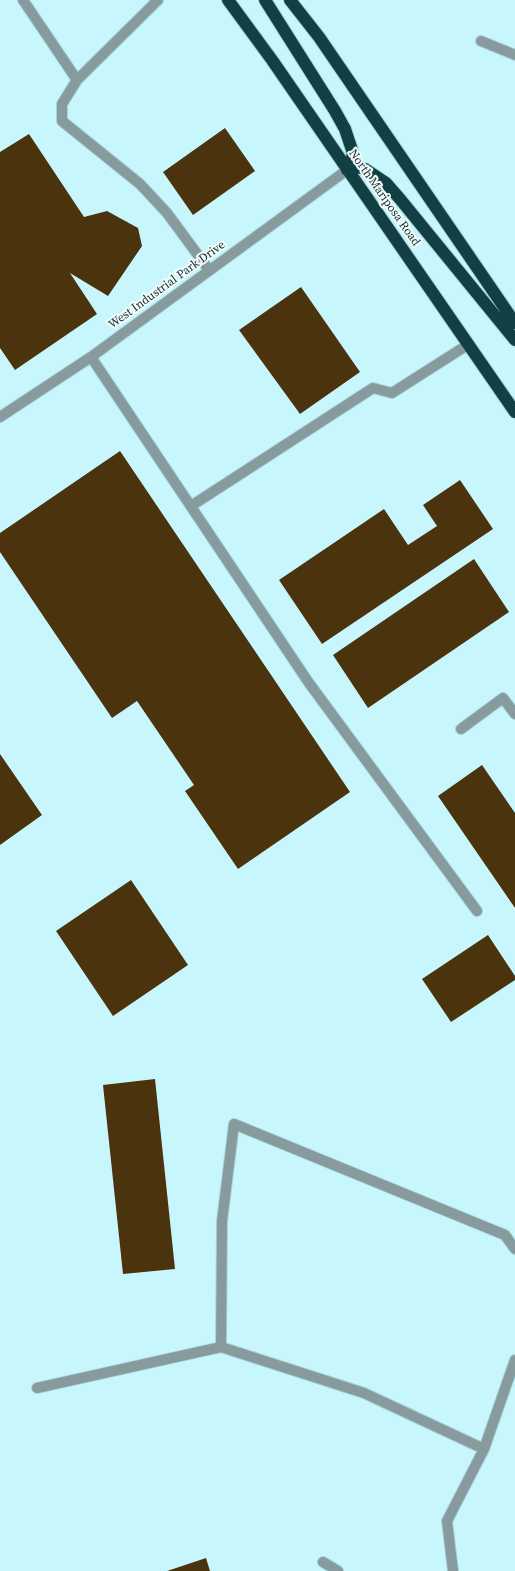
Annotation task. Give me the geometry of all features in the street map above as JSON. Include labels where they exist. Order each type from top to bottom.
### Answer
[{"type":"highway","name":"North Mariposa Road","points":[[228,0],[272,60],[515,412]]},
{"type":"highway","points":[[264,0],[335,110],[345,129],[353,153],[352,162],[347,170]]},
{"type":"highway","points":[[290,0],[323,43],[515,323]]},
{"type":"highway","points":[[347,170],[356,167],[365,169],[386,184],[400,198],[515,340]]},
{"type":"street","points":[[23,0],[77,80]]},
{"type":"street","points":[[158,0],[77,80],[62,104],[62,121],[140,184],[168,213],[209,270]]},
{"type":"street","points":[[481,41],[515,55]]},
{"type":"street","name":"West Industrial Park Drive","points":[[0,417],[91,357],[347,170]]},
{"type":"street","points":[[191,506],[373,388],[392,393],[468,344]]},
{"type":"street","points":[[91,357],[308,683],[477,911]]},
{"type":"street","points":[[461,728],[503,698],[515,714]]},
{"type":"street","points":[[221,1347],[222,1221],[234,1124],[505,1235],[515,1249]]},
{"type":"street","points":[[37,1388],[221,1347],[364,1394],[484,1449]]},
{"type":"street","points":[[453,1571],[447,1521],[484,1449],[515,1360]]},
{"type":"street","points":[[322,1562],[338,1571]]},
{"type":"building","points":[[225,128],[255,171],[193,215],[163,172]]},
{"type":"building","points":[[29,134],[84,217],[107,211],[138,228],[142,246],[108,296],[70,273],[97,314],[15,370],[0,348],[0,152]]},
{"type":"building","points":[[301,287],[360,372],[300,414],[239,330]]},
{"type":"building","points":[[120,451],[350,792],[238,869],[185,791],[194,785],[137,701],[112,718],[0,552],[0,533]]},
{"type":"building","points":[[460,480],[493,529],[322,644],[279,580],[384,509],[408,545],[437,526],[423,505]]},
{"type":"building","points":[[474,559],[509,612],[368,708],[333,655]]},
{"type":"building","points":[[0,754],[42,815],[0,845]]},
{"type":"building","points":[[482,765],[515,813],[515,908],[438,796]]},
{"type":"building","points":[[131,880],[188,965],[113,1016],[56,931]]},
{"type":"building","points":[[488,935],[515,976],[515,980],[451,1022],[422,979]]},
{"type":"building","points":[[155,1079],[175,1269],[123,1274],[103,1085]]},
{"type":"building","points":[[206,1558],[210,1571],[167,1571]]}]
